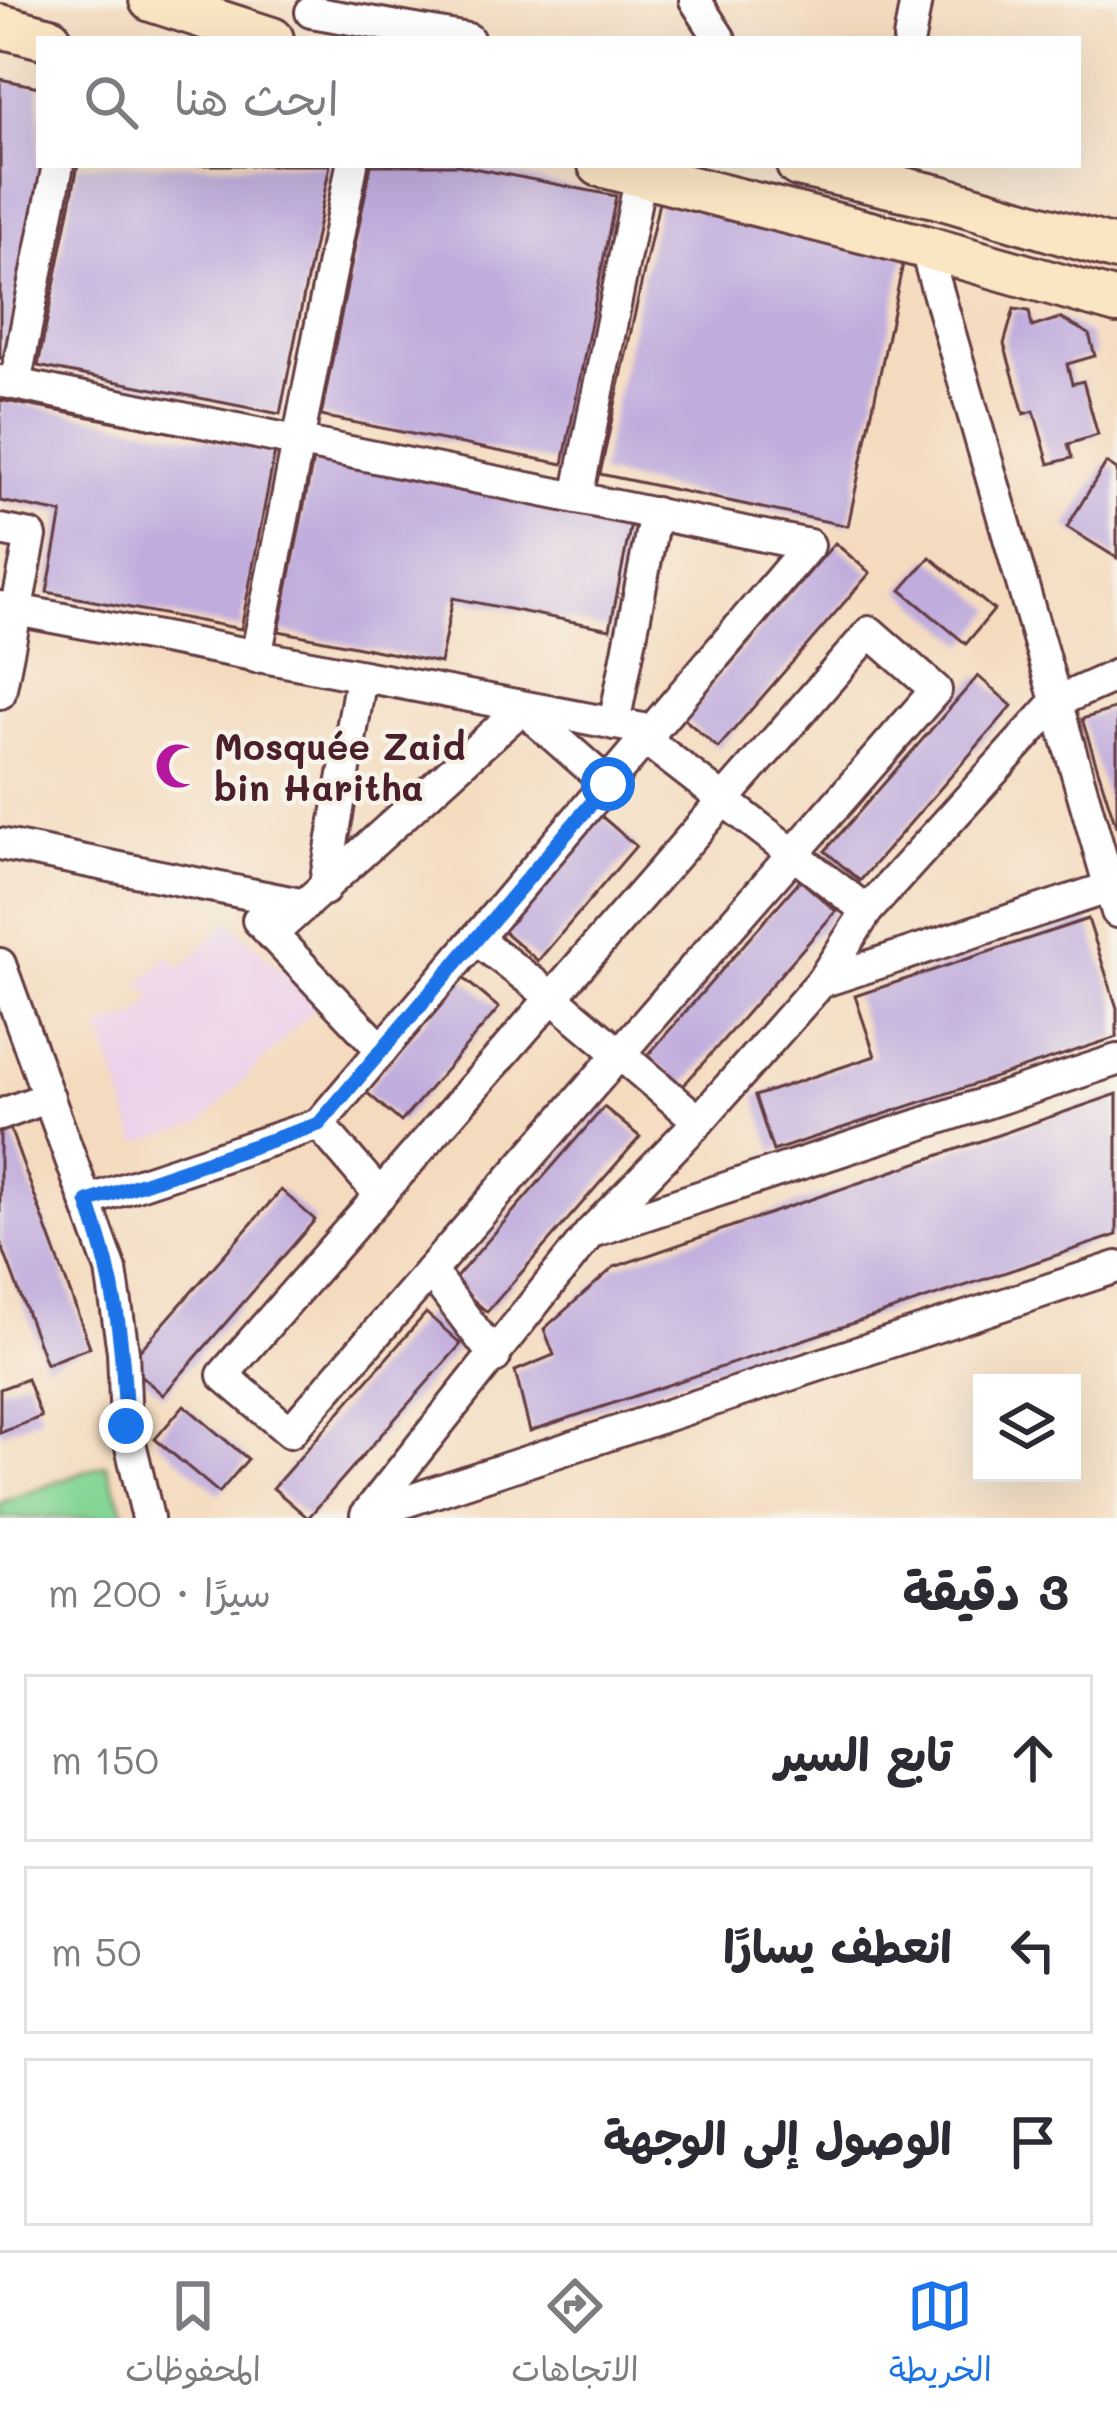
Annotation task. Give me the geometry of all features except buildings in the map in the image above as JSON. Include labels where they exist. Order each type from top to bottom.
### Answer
[{"type":"main road","points":[[151,0],[263,36]]},
{"type":"main road","points":[[0,26],[38,36]]},
{"type":"main road","points":[[816,168],[939,197],[1117,249]]},
{"type":"main road","points":[[621,169],[1117,302]]},
{"type":"street","points":[[695,0],[718,36]]},
{"type":"street","points":[[910,36],[916,0]]},
{"type":"street","points":[[313,17],[446,36]]},
{"type":"street","points":[[57,168],[8,382],[809,544],[319,1124],[88,1202]]},
{"type":"street","points":[[256,657],[351,168]]},
{"type":"street","points":[[578,498],[621,169]]},
{"type":"street","points":[[821,982],[1114,894],[925,247]]},
{"type":"street","points":[[614,724],[655,513]]},
{"type":"street","points":[[0,530],[31,536],[8,609],[0,693]]},
{"type":"street","points":[[8,609],[614,724],[650,735],[724,800],[867,911]]},
{"type":"street","points":[[870,632],[937,690],[290,1432],[223,1375],[724,800],[870,632]]},
{"type":"street","points":[[361,1516],[495,1358],[590,1233],[699,1121],[821,982],[867,911],[1056,702],[1117,675]]},
{"type":"street","points":[[315,897],[361,677]]},
{"type":"street","points":[[522,708],[608,784]]},
{"type":"street","points":[[272,934],[522,708]]},
{"type":"street","points":[[0,844],[229,888],[315,897]]},
{"type":"street","points":[[229,888],[382,1050]]},
{"type":"street","points":[[476,939],[699,1121]]},
{"type":"street","points":[[0,964],[111,1270],[124,1351],[126,1426],[148,1518]]},
{"type":"street","points":[[590,1233],[1117,1060]]},
{"type":"street","points":[[0,1115],[49,1097]]},
{"type":"street","points":[[319,1124],[380,1195]]},
{"type":"street","points":[[361,1516],[1117,1267]]},
{"type":"street","points":[[430,1271],[495,1358]]},
{"type":"shaded area","points":[[228,920],[317,1005],[201,1124],[137,1143],[100,1027],[136,1017],[155,998],[140,984],[168,956],[182,968]]},
{"type":"green space","points":[[106,1464],[126,1518],[0,1518],[0,1503]]},
{"type":"place","name":"Mosquée Zaid bin Haritha","points":[[178,766]]},
{"type":"route","points":[[126,1426],[118,1311],[111,1270],[88,1202],[319,1124],[608,784]]}]
